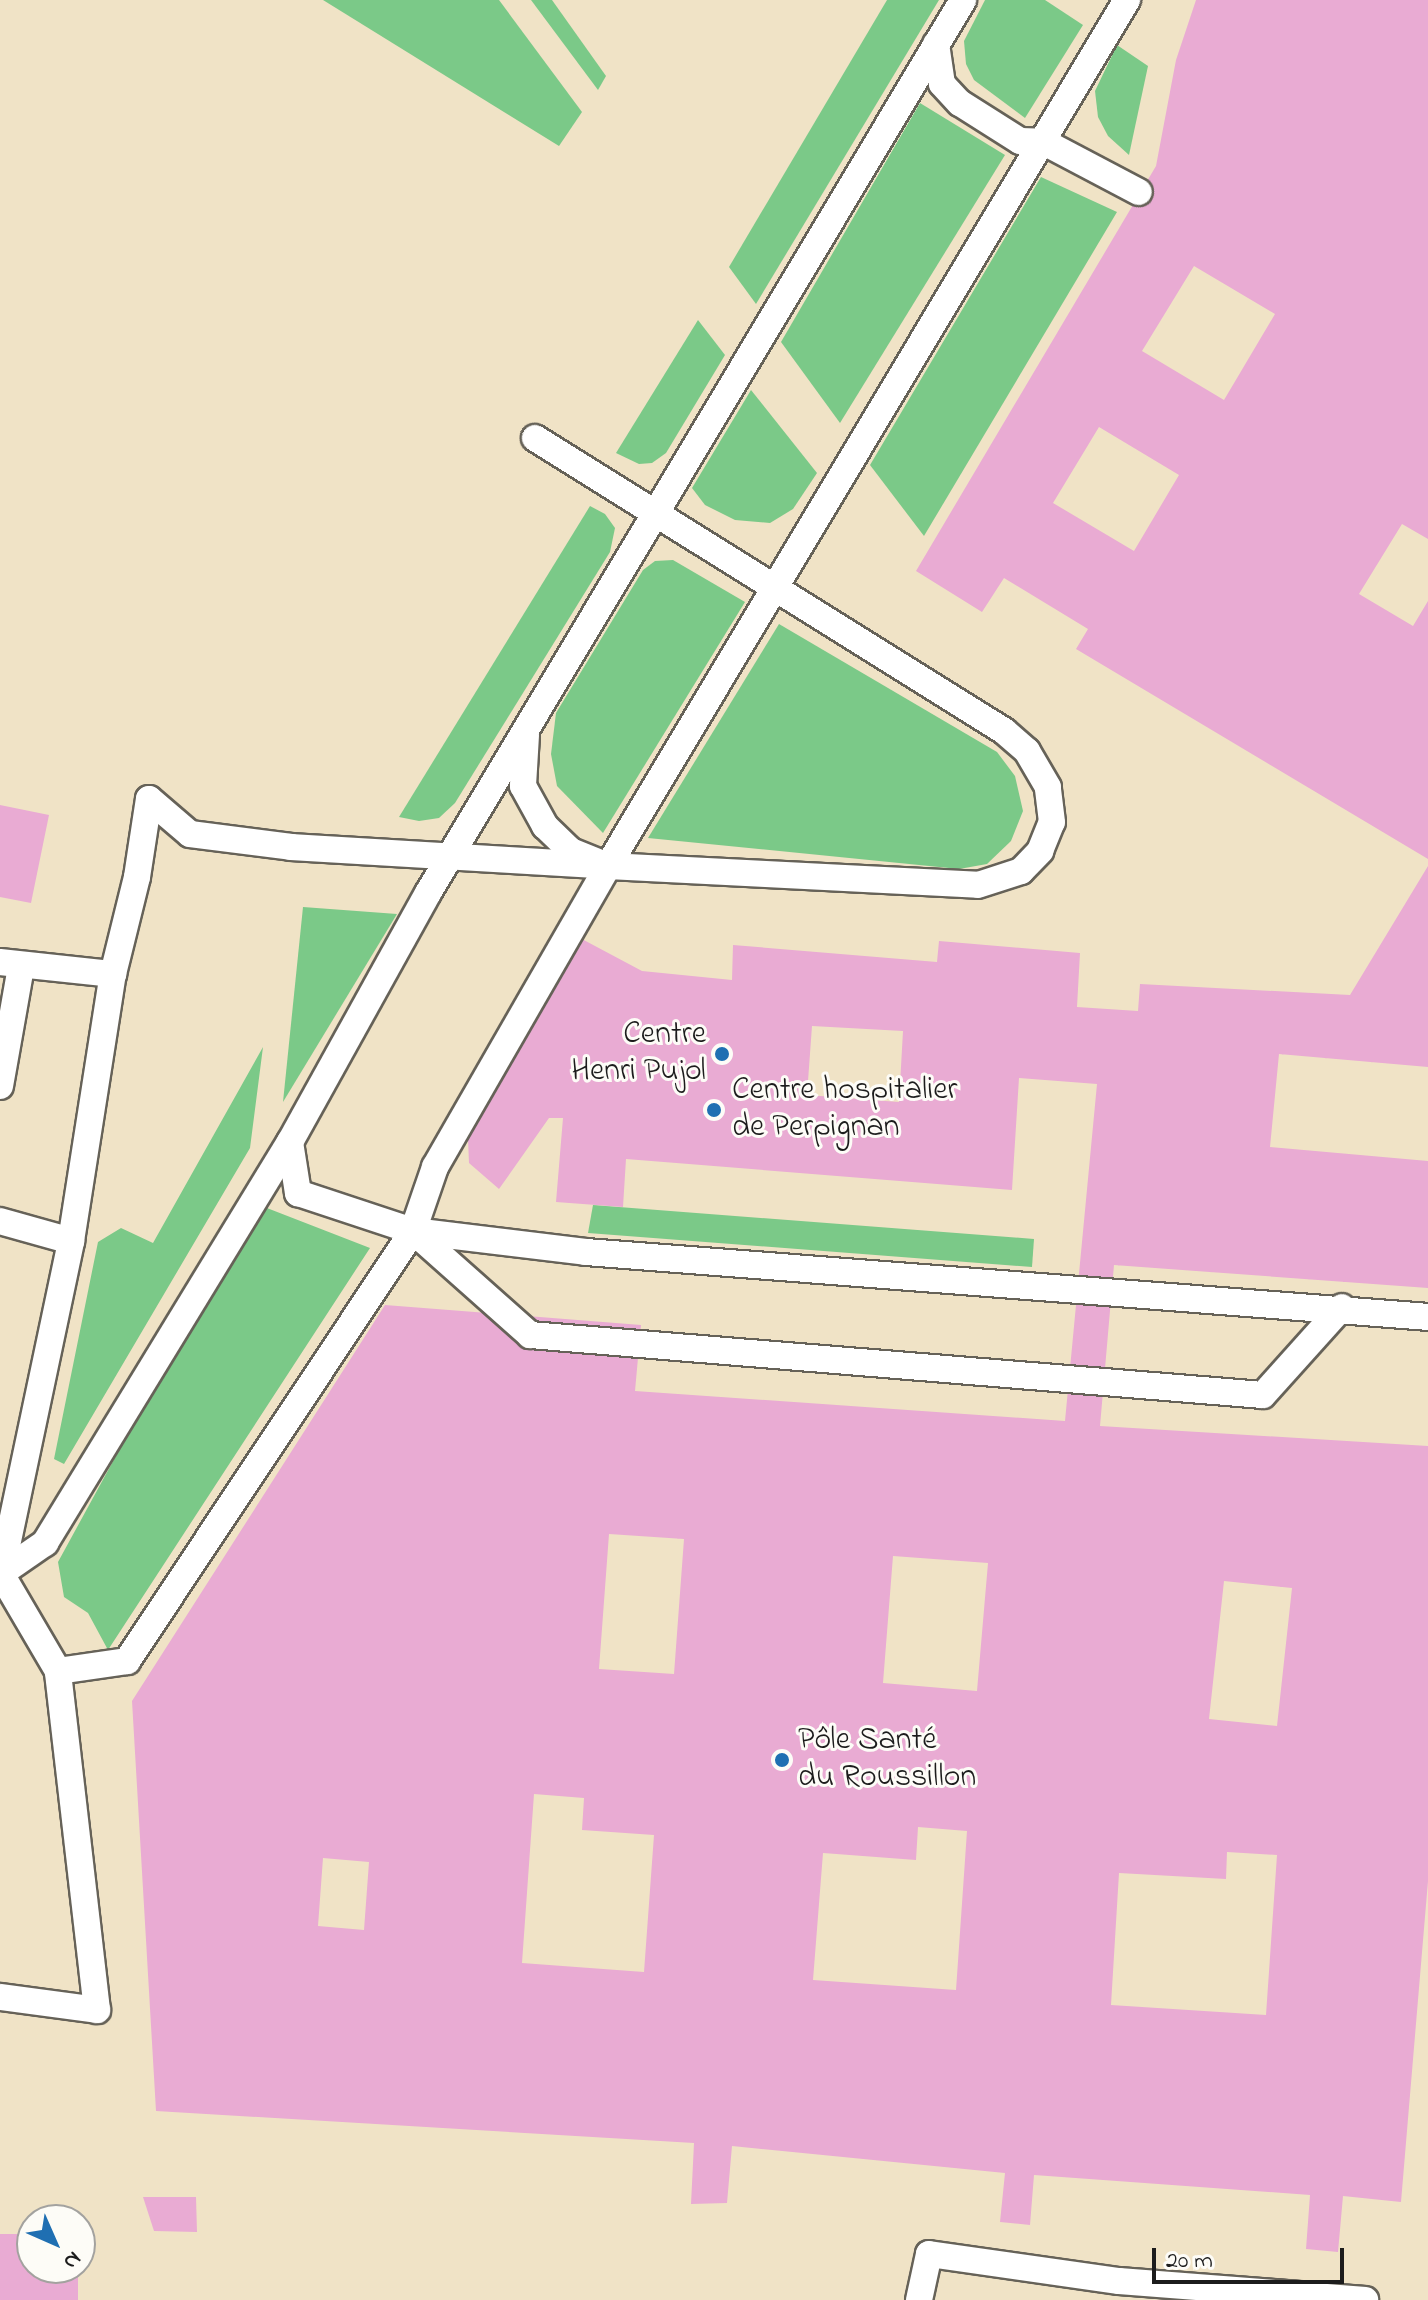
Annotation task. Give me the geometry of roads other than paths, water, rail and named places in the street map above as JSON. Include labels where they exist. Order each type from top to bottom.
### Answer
[{"type":"lane","points":[[0,1574],[45,1543],[290,1142],[450,856],[963,0]]},
{"type":"lane","points":[[58,1671],[127,1661],[413,1231],[435,1167],[608,866],[1127,0]]},
{"type":"lane","points":[[936,44],[942,84],[960,103],[1020,141],[1044,142],[1139,192]]},
{"type":"lane","points":[[0,1997],[97,2010],[58,1671],[0,1574],[71,1241],[113,974],[137,877],[149,799],[190,834],[291,847],[978,885],[1021,871],[1040,851],[1052,822],[1048,787],[1027,751],[775,585],[535,438]]},
{"type":"lane","points":[[526,733],[523,786],[545,826],[571,851],[608,866]]},
{"type":"lane","points":[[0,1086],[10,964],[113,974]]},
{"type":"lane","points":[[290,1142],[298,1193],[413,1231],[586,1252],[1342,1307],[1428,1317]]},
{"type":"lane","points":[[0,1221],[71,1241]]},
{"type":"lane","points":[[413,1231],[530,1335],[1247,1394],[1263,1395],[1342,1307]]},
{"type":"lane","points":[[919,2300],[929,2254],[1119,2281],[1365,2300]]},
{"type":"place","name":"Centre Henri Pujol","points":[[722,1054]]},
{"type":"place","name":"Centre hospitalier de Perpignan","points":[[714,1110]]},
{"type":"place","name":"Pôle Santé du Roussillon","points":[[782,1760]]}]
